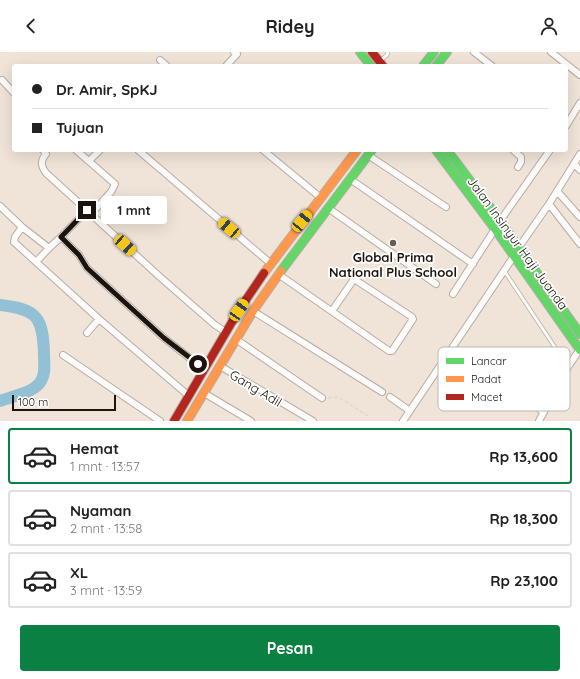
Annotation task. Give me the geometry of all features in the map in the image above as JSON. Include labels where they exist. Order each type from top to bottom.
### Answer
[{"type":"main road","points":[[360,52],[369,64]]},
{"type":"main road","points":[[372,52],[381,64]]},
{"type":"main road","points":[[425,64],[434,52]]},
{"type":"main road","points":[[438,64],[447,52]]},
{"type":"main road","points":[[177,420],[226,332],[270,263],[356,152]]},
{"type":"main road","name":"Jalan Insinyur Haji Juanda","points":[[437,152],[495,229],[580,350]]},
{"type":"main road","name":"Jalan Insinyur Haji Juanda","points":[[448,152],[500,221],[580,332]]},
{"type":"main road","points":[[187,421],[253,311],[278,274],[370,153]]},
{"type":"street","points":[[228,64],[237,54],[234,52]]},
{"type":"street","points":[[474,52],[489,64]]},
{"type":"street","points":[[551,52],[566,64]]},
{"type":"street","points":[[160,60],[165,64]]},
{"type":"street","points":[[568,65],[580,75]]},
{"type":"street","points":[[2,80],[12,91]]},
{"type":"street","points":[[568,122],[580,103]]},
{"type":"street","points":[[44,152],[46,154],[42,158],[41,163],[42,168],[46,173],[165,282],[215,325],[226,332]]},
{"type":"street","points":[[36,262],[49,248],[111,192],[115,184],[78,152]]},
{"type":"street","points":[[89,161],[98,152]]},
{"type":"street","points":[[140,152],[270,263]]},
{"type":"street","points":[[265,152],[321,198]]},
{"type":"street","points":[[515,152],[521,157],[521,162],[518,167]]},
{"type":"street","points":[[500,221],[549,152]]},
{"type":"street","points":[[370,153],[446,207]]},
{"type":"street","points":[[519,247],[549,204],[580,154]]},
{"type":"street","points":[[574,164],[580,170]]},
{"type":"street","points":[[350,179],[473,264]]},
{"type":"street","points":[[557,191],[580,216]]},
{"type":"street","points":[[549,204],[580,244]]},
{"type":"street","points":[[0,206],[22,227],[49,248]]},
{"type":"street","points":[[328,208],[436,284]]},
{"type":"street","points":[[22,227],[15,237],[14,242],[99,319],[189,396]]},
{"type":"street","points":[[453,294],[495,229]]},
{"type":"street","points":[[61,237],[79,255],[87,268],[168,341],[205,370]]},
{"type":"street","points":[[453,347],[514,256]]},
{"type":"street","points":[[278,274],[332,311],[391,351],[413,319],[354,279],[332,311]]},
{"type":"street","points":[[253,311],[382,392]]},
{"type":"street","points":[[87,333],[99,319]]},
{"type":"street","points":[[236,340],[322,398]]},
{"type":"street","points":[[570,363],[580,350]]},
{"type":"street","points":[[63,355],[160,421]]},
{"type":"street","name":"Gang Adil","points":[[220,366],[313,421]]},
{"type":"street","points":[[403,421],[438,369]]},
{"type":"street","points":[[204,393],[251,421]]},
{"type":"street","points":[[390,397],[410,411]]},
{"type":"street","points":[[539,421],[543,413]]},
{"type":"lane","points":[[381,64],[388,52]]},
{"type":"lane","points":[[504,271],[555,347]]},
{"type":"path","points":[[322,398],[338,397],[368,416]]},
{"type":"waterway","points":[[0,305],[22,309],[36,317],[42,331],[44,368],[44,375],[38,385],[22,394],[0,401]]},
{"type":"traffic: fast","points":[[360,52],[369,64]]},
{"type":"traffic: fast","points":[[425,64],[434,52]]},
{"type":"traffic: fast","points":[[438,64],[447,52]]},
{"type":"traffic: fast","points":[[281,271],[370,152]]},
{"type":"traffic: fast","points":[[437,152],[495,229],[580,350]]},
{"type":"traffic: fast","points":[[448,152],[501,222],[580,334]]},
{"type":"traffic: slow","points":[[264,273],[355,152]]},
{"type":"traffic: slow","points":[[187,421],[253,311],[281,271]]},
{"type":"traffic: jam","points":[[372,52],[381,64]]},
{"type":"traffic: jam","points":[[174,421],[239,310],[264,273]]},
{"type":"place","name":"Global Prima National Plus School","points":[[393,243]]},
{"type":"route","points":[[87,210],[61,237],[79,255],[87,268],[133,308],[164,338],[198,364]]}]
